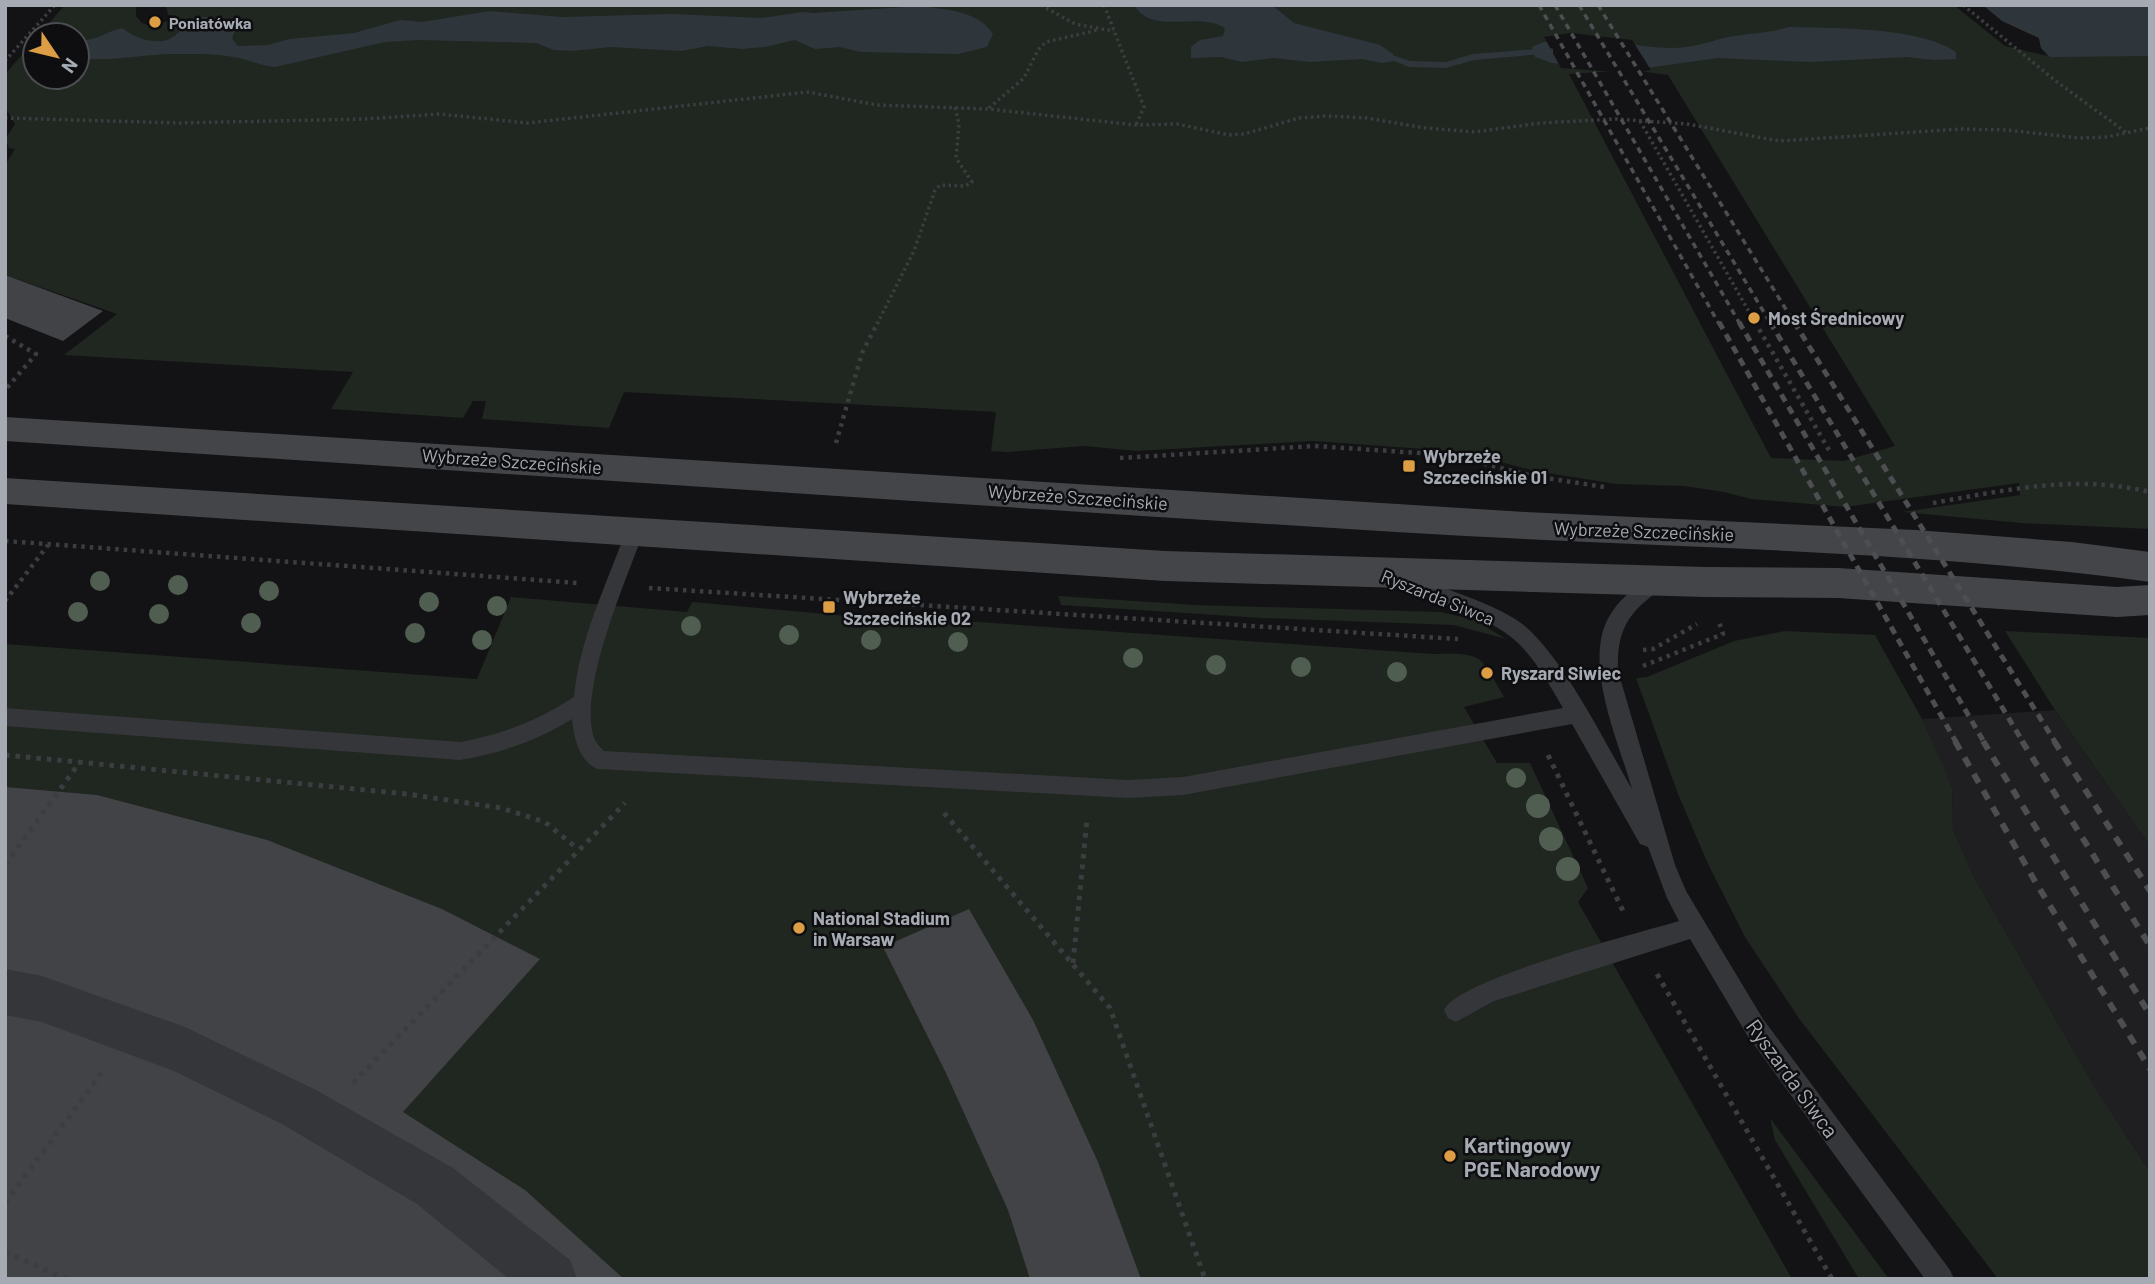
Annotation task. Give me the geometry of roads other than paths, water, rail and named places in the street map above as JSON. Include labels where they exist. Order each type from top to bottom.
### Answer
[{"type":"main road","name":"Wybrzeże Szczecińskie","points":[[5,429],[1530,527],[1812,537],[2082,556],[2150,567]]},
{"type":"main road","points":[[5,491],[1165,566],[1659,581],[1839,583],[2117,602],[2150,600]]},
{"type":"street","points":[[5,992],[42,999],[185,1051],[299,1107],[435,1186],[551,1279]]},
{"type":"lane","points":[[634,533],[590,661],[582,702],[584,740],[598,760],[1128,789],[1183,786],[1577,714]]},
{"type":"lane","name":"Ryszarda Siwca","points":[[1373,572],[1487,614],[1519,632],[1546,663],[1664,865]]},
{"type":"lane","name":"Ryszarda Siwca","points":[[1659,581],[1628,603],[1607,638],[1606,651],[1608,671],[1664,865],[1694,927],[1755,1027],[1941,1279]]},
{"type":"lane","points":[[5,718],[460,751],[502,744],[545,728],[582,702]]},
{"type":"lane","points":[[1456,1010],[1489,992],[1694,927]]},
{"type":"waterway","points":[[1378,53],[1409,64],[1446,65],[1473,57],[1550,51]]},
{"type":"railway","points":[[1539,5],[1719,324]]},
{"type":"railway","points":[[1555,5],[1740,324]]},
{"type":"railway","points":[[1579,5],[1771,324]]},
{"type":"railway","points":[[1598,5],[1795,324]]},
{"type":"railway","points":[[1719,322],[1956,742]]},
{"type":"railway","points":[[1739,322],[1984,742]]},
{"type":"railway","points":[[1770,322],[2023,742]]},
{"type":"railway","points":[[1794,322],[2055,742]]},
{"type":"railway","points":[[1955,741],[2036,883],[2150,1069]]},
{"type":"railway","points":[[1983,741],[2150,1015]]},
{"type":"railway","points":[[2022,741],[2150,946]]},
{"type":"railway","points":[[2054,741],[2150,891]]},
{"type":"place","name":"Poniatówka","points":[[155,22]]},
{"type":"place","name":"Most Średnicowy","points":[[1754,318]]},
{"type":"place","name":"Wybrzeże Szczecińskie 01","points":[[1409,466]]},
{"type":"place","name":"Wybrzeże Szczecińskie 02","points":[[829,607]]},
{"type":"place","name":"Ryszard Siwiec","points":[[1487,673]]},
{"type":"place","name":"National Stadium in Warsaw","points":[[799,928]]},
{"type":"place","name":"Kartingowy PGE Narodowy","points":[[1450,1156]]}]
